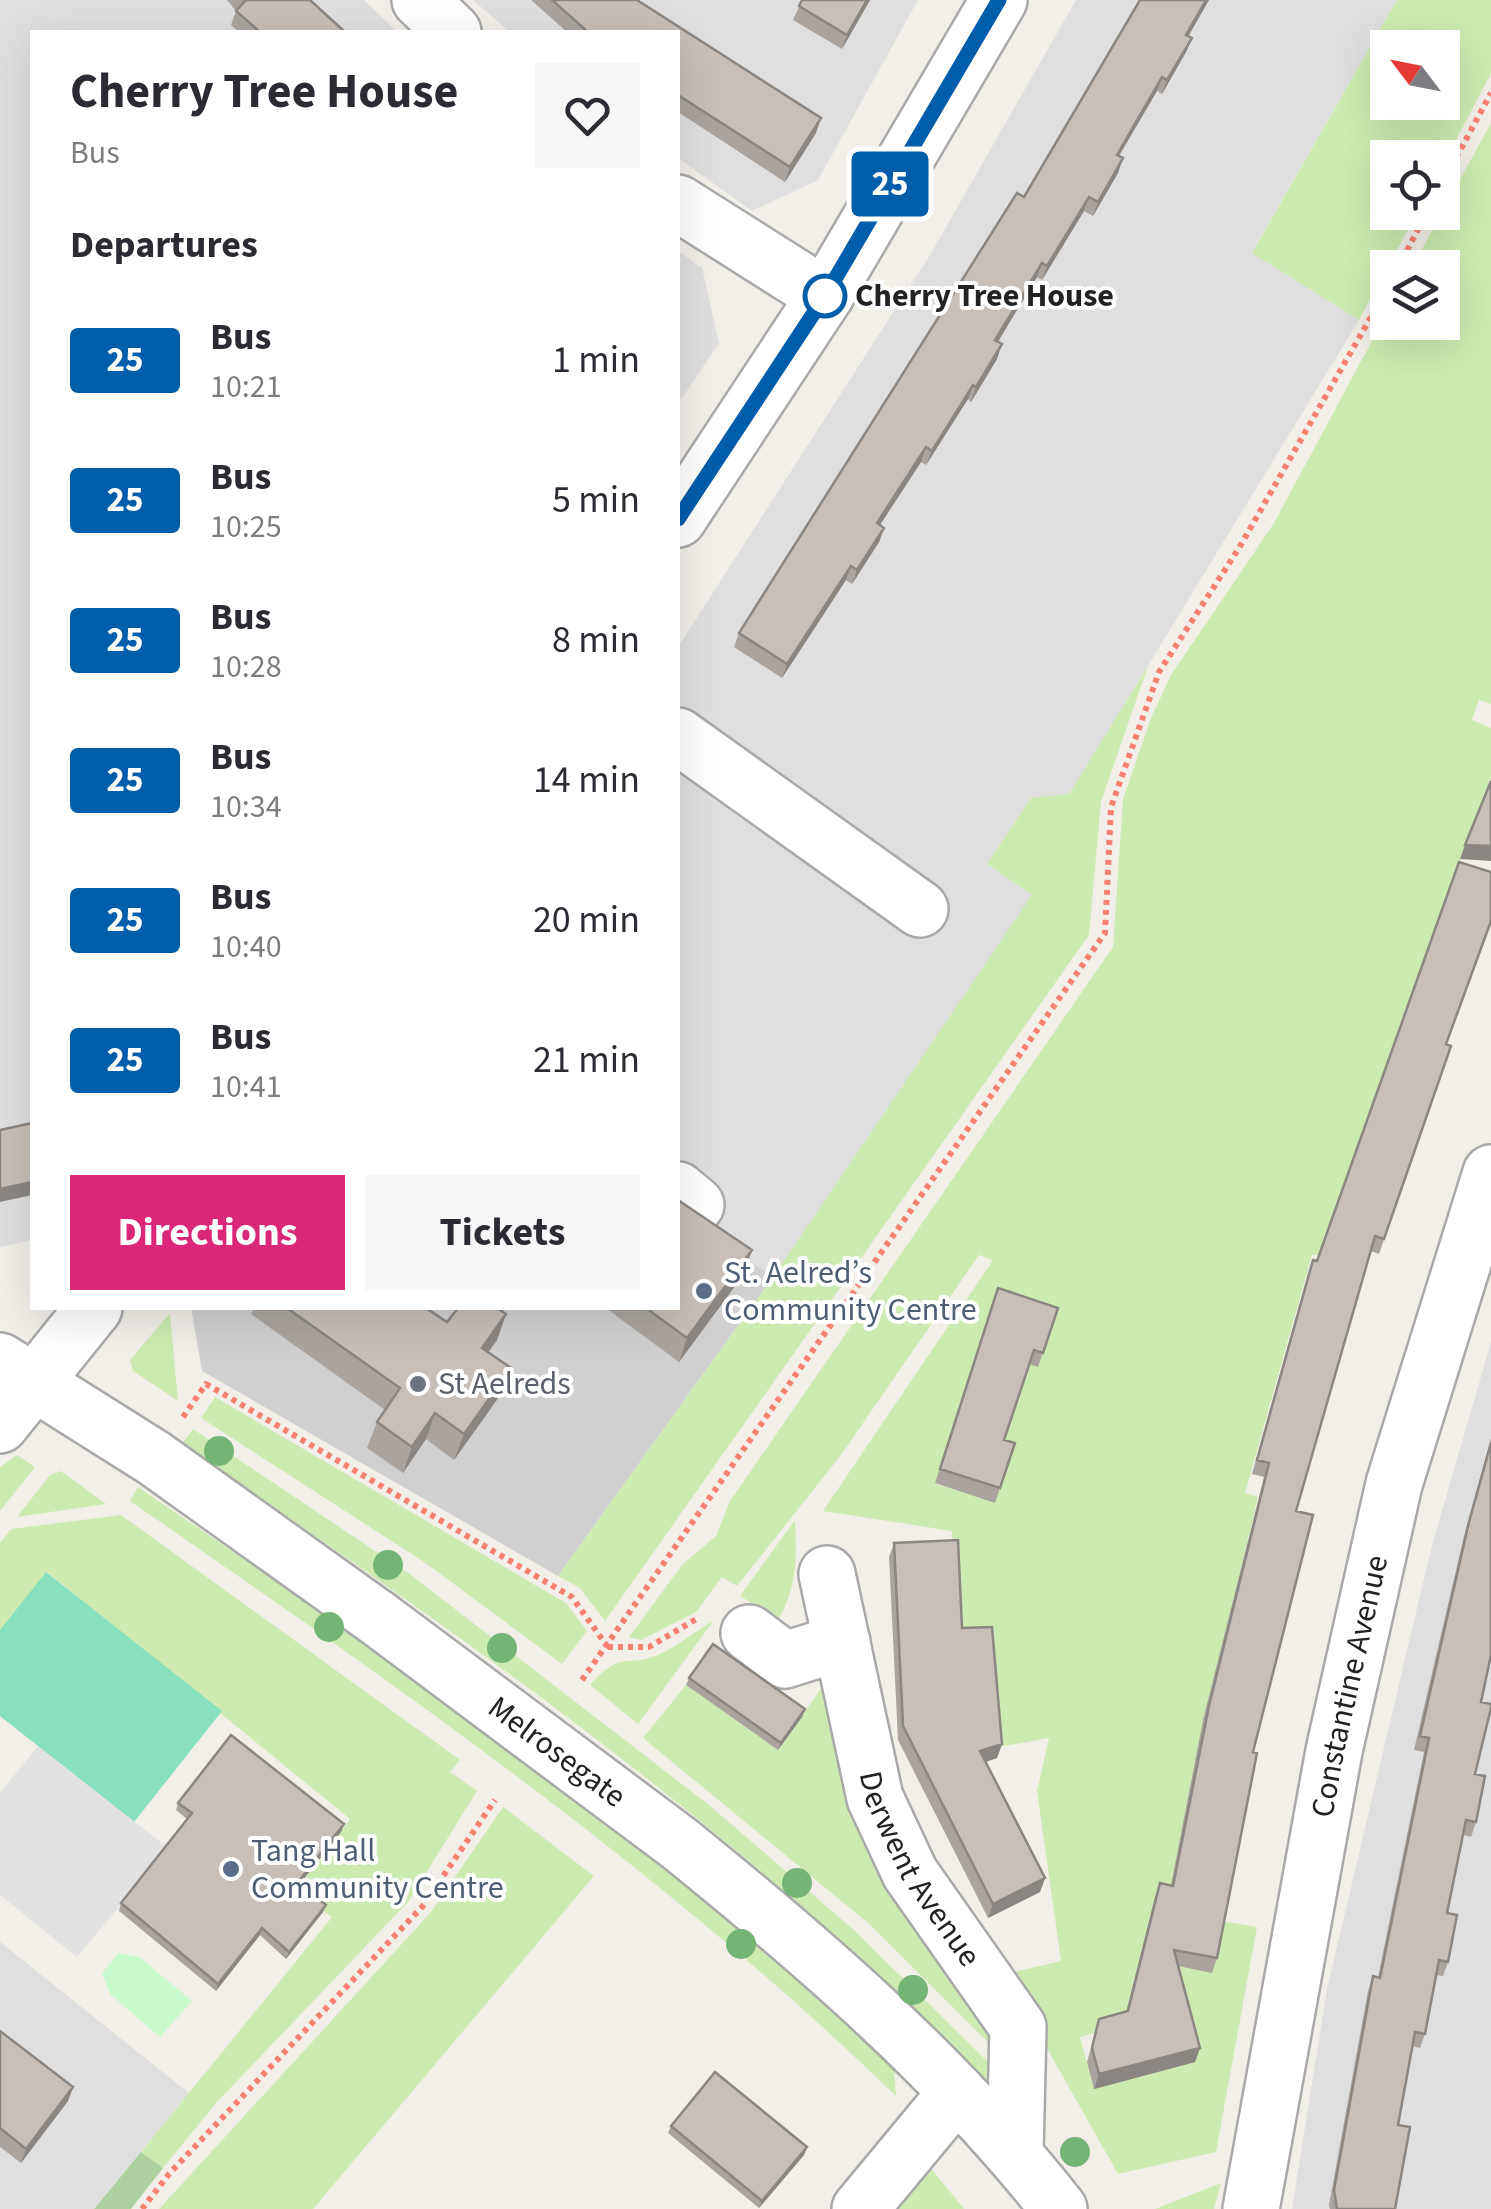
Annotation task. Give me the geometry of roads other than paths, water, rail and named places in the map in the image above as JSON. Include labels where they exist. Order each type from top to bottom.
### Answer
[{"type":"street","points":[[420,0],[451,30]]},
{"type":"street","points":[[680,516],[825,296],[999,0]]},
{"type":"street","points":[[680,204],[825,296]]},
{"type":"street","points":[[680,737],[920,909]]},
{"type":"street","name":"Constantine Avenue","points":[[1250,2209],[1334,1751],[1394,1484],[1491,1173]]},
{"type":"street","points":[[0,1426],[17,1371],[92,1310]]},
{"type":"street","name":"Melrosegate","points":[[17,1371],[154,1458],[680,1844],[828,1964],[1015,2153],[1059,2209]]},
{"type":"street","name":"Derwent Avenue","points":[[827,1574],[882,1813],[910,1873],[1018,2028],[1015,2153]]},
{"type":"street","points":[[749,1633],[785,1660],[842,1642]]},
{"type":"street","points":[[860,2209],[957,2092]]},
{"type":"place","name":"Cherry Tree House","points":[[825,296]]},
{"type":"place","name":"St. Aelred’s Community Centre","points":[[704,1291]]},
{"type":"place","name":"St Aelreds","points":[[418,1384]]},
{"type":"place","name":"Tang Hall Community Centre","points":[[231,1869]]}]
